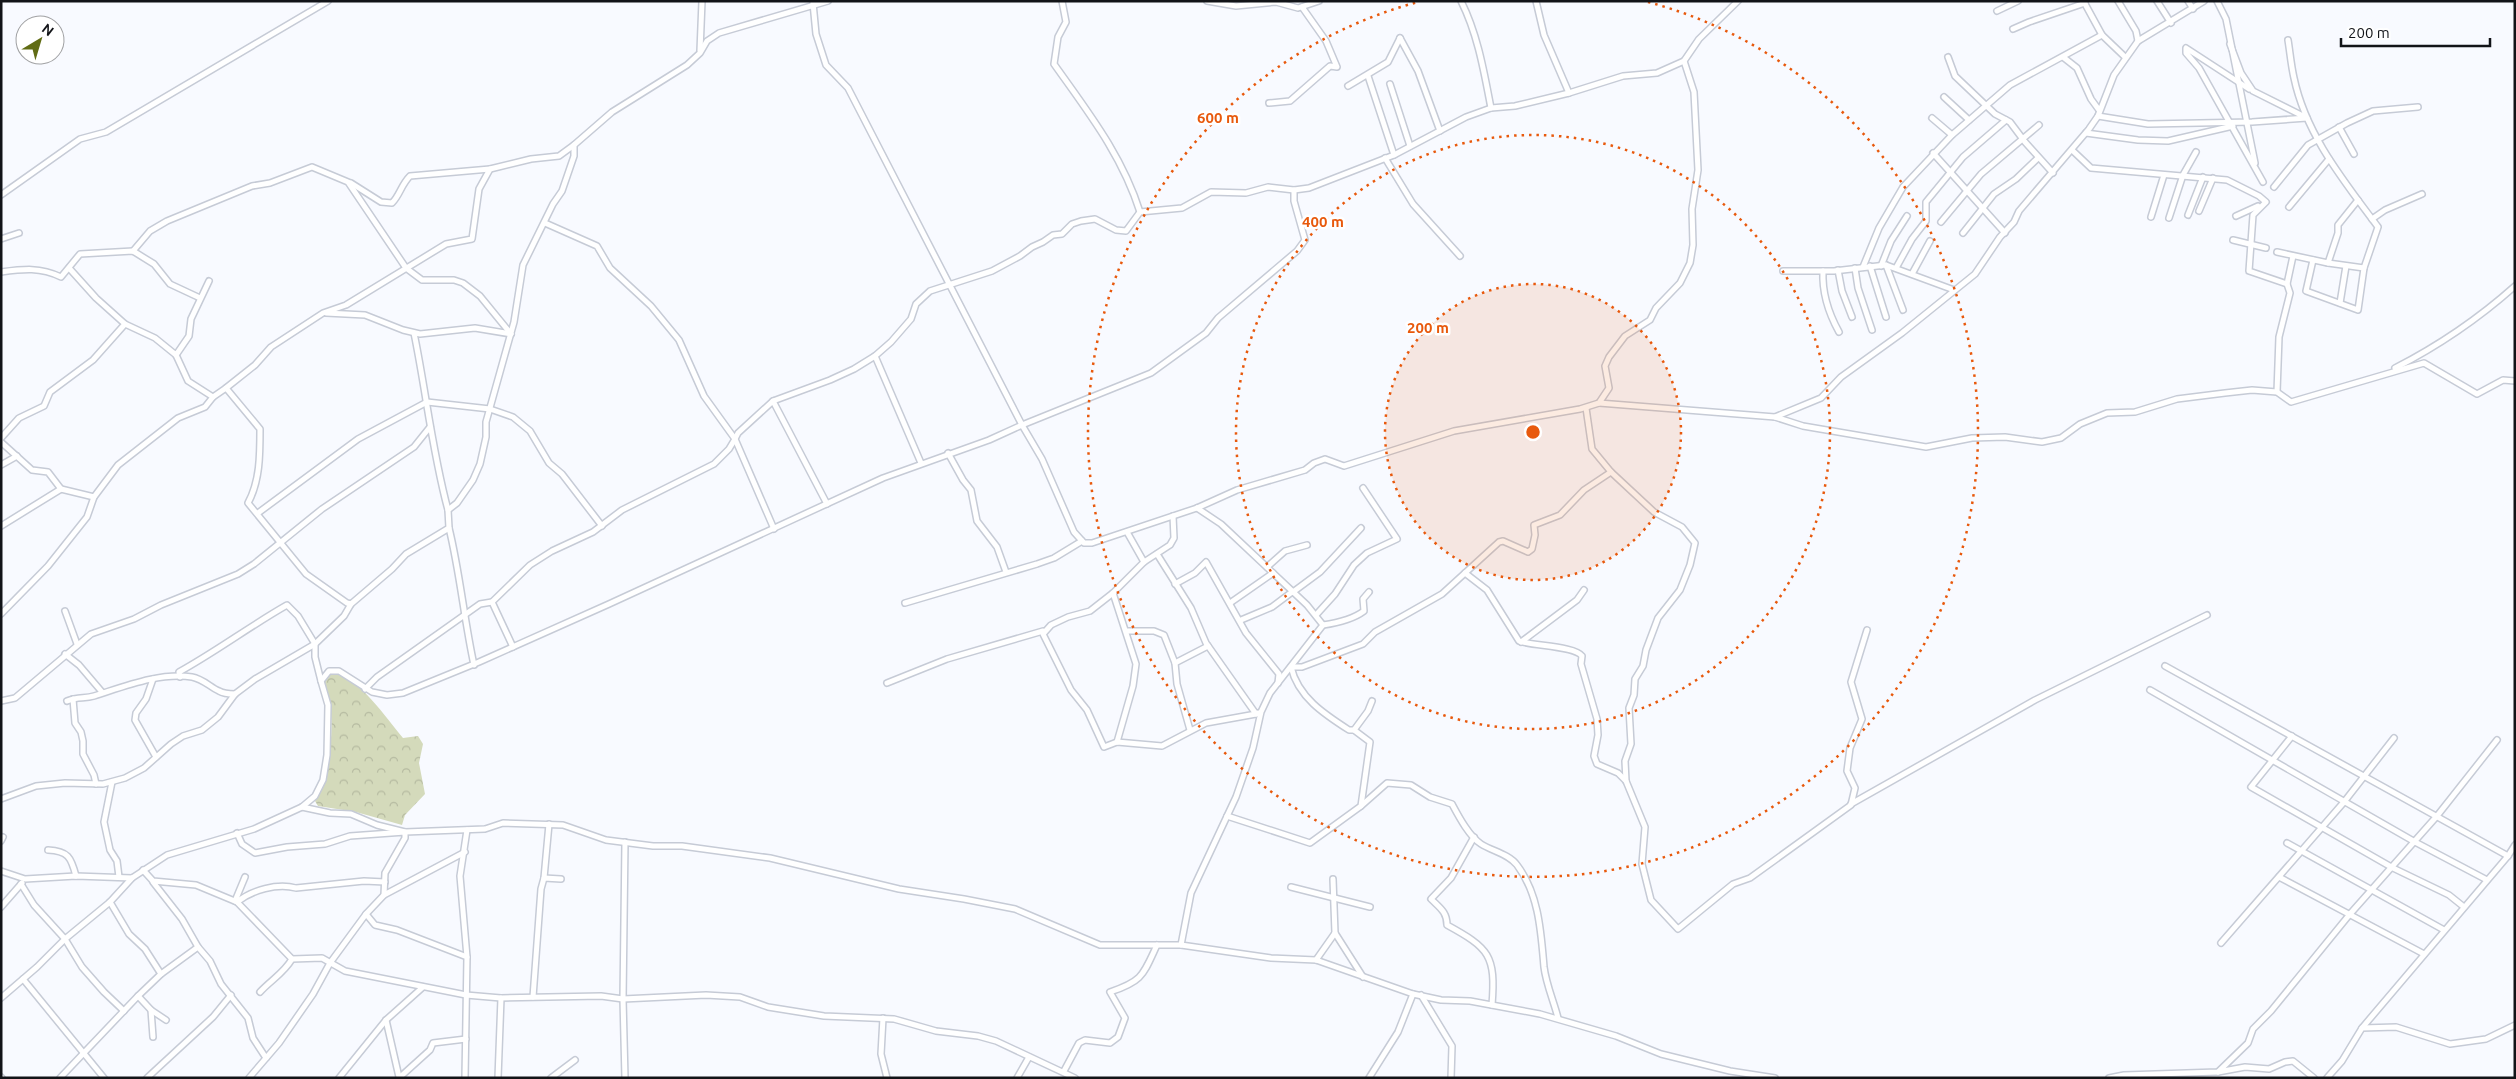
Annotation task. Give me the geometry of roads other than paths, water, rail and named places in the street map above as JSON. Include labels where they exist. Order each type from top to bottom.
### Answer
[{"type":"street","points":[[1,194],[80,139],[106,132],[328,1]]},
{"type":"street","points":[[700,53],[702,1]]},
{"type":"street","points":[[133,251],[150,231],[167,221],[252,186],[270,183],[312,167],[348,182],[381,202],[392,203],[397,198],[402,184],[410,176],[490,169],[531,159],[559,156],[612,112],[687,65],[700,53],[707,41],[720,33],[787,15],[813,3],[828,1]]},
{"type":"street","points":[[1062,1],[1066,22],[1058,37],[1054,64],[1107,138],[1132,188],[1140,212]]},
{"type":"street","points":[[1207,1],[1236,6],[1276,2],[1298,8],[1318,1]]},
{"type":"street","points":[[1461,1],[1470,19],[1481,58],[1491,108]]},
{"type":"street","points":[[1536,1],[1544,35],[1570,93]]},
{"type":"street","points":[[365,689],[377,677],[480,604],[492,602],[530,565],[552,551],[593,532],[630,506],[714,464],[761,409],[773,401],[854,370],[875,356],[891,342],[910,319],[916,304],[930,291],[992,271],[1020,256],[1032,246],[1043,242],[1053,235],[1062,234],[1072,224],[1081,221],[1095,220],[1116,230],[1126,231],[1140,212],[1182,208],[1211,192],[1246,192],[1268,187],[1294,190],[1310,188],[1394,155],[1440,131],[1491,108],[1515,106],[1570,93],[1623,76],[1657,73],[1684,61],[1699,39],[1738,1]]},
{"type":"street","points":[[1997,11],[2018,1]]},
{"type":"street","points":[[2118,1],[2136,31],[2138,41]]},
{"type":"street","points":[[2157,1],[2171,23]]},
{"type":"street","points":[[2188,1],[2193,9]]},
{"type":"street","points":[[1775,417],[1821,398],[1841,377],[1902,333],[1975,274],[2014,222],[2020,210],[2086,133],[2098,113],[2114,75],[2138,41],[2171,23],[2204,1]]},
{"type":"street","points":[[2217,1],[2226,19],[2237,82],[2256,168]]},
{"type":"street","points":[[2013,29],[2084,2],[2102,35],[2125,57]]},
{"type":"street","points":[[813,3],[816,34],[826,65],[848,88],[1022,425],[1042,459],[1065,516],[1082,541]]},
{"type":"street","points":[[1269,103],[1290,101],[1330,66],[1338,67],[1326,41],[1302,7]]},
{"type":"street","points":[[1863,267],[1871,243],[1888,211],[1903,187],[1933,153],[2010,85],[2102,35]]},
{"type":"street","points":[[1348,86],[1368,76],[1388,62],[1400,38],[1418,71],[1440,131]]},
{"type":"street","points":[[2288,40],[2293,77],[2307,118],[2329,159],[2378,227],[2364,268],[2358,310],[2306,291],[2313,260]]},
{"type":"street","points":[[2230,44],[2241,73],[2253,91]]},
{"type":"street","points":[[2263,182],[2199,68],[2186,53],[2186,48],[2237,82],[2307,118]]},
{"type":"street","points":[[1948,57],[1955,76],[1995,114],[2006,120],[2053,173]]},
{"type":"street","points":[[2063,57],[2077,68],[2098,113]]},
{"type":"street","points":[[1599,403],[1608,388],[1605,366],[1615,348],[1629,332],[1650,320],[1656,308],[1680,283],[1690,263],[1693,245],[1692,209],[1698,170],[1694,92],[1684,61]]},
{"type":"street","points":[[1368,76],[1394,155]]},
{"type":"street","points":[[1390,84],[1410,146]]},
{"type":"street","points":[[1944,98],[1969,120]]},
{"type":"street","points":[[2274,187],[2298,156],[2318,139],[2339,127],[2373,111],[2418,107]]},
{"type":"street","points":[[2098,113],[2148,124],[2230,124],[2307,118]]},
{"type":"street","points":[[1932,118],[1952,135]]},
{"type":"street","points":[[1896,268],[1912,238],[1926,221],[1926,202],[1963,157],[2006,120]]},
{"type":"street","points":[[2086,133],[2138,140],[2168,141],[2230,124]]},
{"type":"street","points":[[1941,222],[1981,174],[2039,125]]},
{"type":"street","points":[[2339,127],[2354,154]]},
{"type":"street","points":[[448,510],[457,503],[468,488],[480,464],[486,437],[486,422],[511,334],[523,265],[553,204],[562,191],[574,156],[574,145]]},
{"type":"street","points":[[2072,150],[2091,168],[2213,178],[2227,180],[2246,188],[2266,202],[2252,215],[2249,271],[2287,284]]},
{"type":"street","points":[[2169,218],[2184,175],[2196,152]]},
{"type":"street","points":[[1933,153],[2004,233]]},
{"type":"street","points":[[1385,158],[1413,204],[1460,256]]},
{"type":"street","points":[[1963,233],[1994,194],[2016,179],[2038,158]]},
{"type":"street","points":[[2289,207],[2329,159]]},
{"type":"street","points":[[1,614],[48,566],[87,517],[94,497],[118,465],[178,418],[205,408],[212,398],[254,365],[271,347],[323,313],[346,305],[446,244],[472,239],[479,189],[490,169]]},
{"type":"street","points":[[2151,217],[2164,175]]},
{"type":"street","points":[[2188,215],[2203,177]]},
{"type":"street","points":[[2199,211],[2213,178]]},
{"type":"street","points":[[348,182],[406,268],[422,280],[454,280],[463,283],[485,302],[511,334]]},
{"type":"street","points":[[321,680],[329,671],[334,670],[365,689],[387,695],[403,693],[474,665],[883,478],[948,453],[989,440],[1151,373],[1206,333],[1218,318],[1297,251],[1305,240],[1294,201],[1294,190]]},
{"type":"street","points":[[2372,219],[2384,210],[2422,194]]},
{"type":"street","points":[[2328,263],[2338,233],[2338,225],[2358,200]]},
{"type":"street","points":[[2236,216],[2262,205]]},
{"type":"street","points":[[1903,310],[1883,266],[1891,241],[1907,216]]},
{"type":"street","points":[[545,223],[597,246],[610,268],[651,306],[679,340],[704,396],[735,439],[774,529]]},
{"type":"street","points":[[1,239],[19,233]]},
{"type":"street","points":[[2233,240],[2266,248]]},
{"type":"street","points":[[1912,274],[1930,241]]},
{"type":"street","points":[[1,272],[32,268],[43,269],[61,277],[75,259],[86,252],[133,251],[154,264],[170,284],[200,298]]},
{"type":"street","points":[[2277,252],[2328,263],[2364,268]]},
{"type":"street","points":[[2277,392],[2279,337],[2290,293],[2287,284],[2293,256]]},
{"type":"street","points":[[1870,266],[1886,317]]},
{"type":"street","points":[[1783,271],[1823,271],[1883,266],[1896,268],[1954,290]]},
{"type":"street","points":[[2340,304],[2346,266]]},
{"type":"street","points":[[69,268],[96,298],[125,324],[155,338],[176,355],[188,381],[212,398]]},
{"type":"street","points":[[1854,268],[1858,288],[1872,330]]},
{"type":"street","points":[[1838,270],[1842,291],[1852,317]]},
{"type":"street","points":[[1823,271],[1826,296],[1832,320],[1839,332]]},
{"type":"street","points":[[176,355],[189,336],[190,319],[208,281]]},
{"type":"street","points":[[2383,374],[2436,347],[2497,302],[2515,286]]},
{"type":"street","points":[[323,313],[365,316],[414,333],[475,328],[511,334]]},
{"type":"street","points":[[94,497],[61,489],[48,472],[32,470],[1,440],[19,418],[44,406],[50,392],[93,360],[125,324]]},
{"type":"street","points":[[414,333],[440,482],[448,510],[449,528],[461,583],[464,615],[474,665]]},
{"type":"street","points":[[875,356],[921,463]]},
{"type":"street","points":[[905,603],[1054,558],[1082,541],[1092,543],[1127,532],[1197,508],[1237,490],[1305,470],[1314,463],[1325,459],[1344,466],[1454,431],[1586,408],[1599,403],[1775,417],[1803,426],[1926,447],[1972,438],[2005,437],[2042,442],[2061,438],[2080,424],[2107,413],[2135,412],[2177,399],[2225,393],[2252,390],[2277,392],[2291,402],[2424,363],[2477,394],[2503,380],[2515,381]]},
{"type":"street","points":[[226,388],[260,429],[260,466],[254,484],[254,492],[248,503],[306,574],[347,603],[352,604]]},
{"type":"street","points":[[773,401],[828,504]]},
{"type":"street","points":[[258,513],[358,438],[427,402],[490,409],[513,418],[530,431],[549,463],[562,474],[602,526]]},
{"type":"street","points":[[1586,408],[1592,449],[1611,472],[1654,512],[1682,527],[1695,543],[1690,565],[1680,590],[1658,618],[1646,650],[1643,666],[1635,679],[1634,695],[1629,708],[1631,744],[1625,761],[1626,781],[1645,827],[1642,864],[1651,900],[1678,929],[1733,884],[1750,878],[1850,804],[2035,700],[2208,615]]},
{"type":"street","points":[[1,701],[15,698],[91,634],[134,619],[161,604],[238,574],[322,509],[414,447],[430,427]]},
{"type":"street","points":[[948,453],[963,480],[971,490],[977,521],[997,548],[1006,572]]},
{"type":"street","points":[[1,464],[17,456]]},
{"type":"street","points":[[1291,667],[1302,667],[1356,648],[1375,632],[1442,594],[1499,542],[1503,541],[1528,552],[1532,550],[1537,522],[1560,514],[1584,490],[1611,472]]},
{"type":"street","points":[[1316,616],[1335,594],[1354,565],[1367,553],[1397,539],[1363,488]]},
{"type":"street","points":[[1,526],[61,489]]},
{"type":"street","points":[[1197,508],[1221,524],[1293,592],[1323,625]]},
{"type":"street","points":[[887,683],[947,659],[1043,631],[1068,617],[1090,611],[1144,562],[1173,542],[1173,516]]},
{"type":"street","points":[[1,799],[8,799],[36,786],[112,782],[125,778],[144,768],[183,736],[202,730],[218,717],[234,694],[314,644],[344,616],[352,604],[406,554],[449,528]]},
{"type":"street","points":[[1241,620],[1272,608],[1320,572],[1361,528]]},
{"type":"street","points":[[1127,532],[1144,562]]},
{"type":"street","points":[[1267,567],[1285,551],[1307,545]]},
{"type":"street","points":[[1156,554],[1191,608],[1202,637],[1259,713]]},
{"type":"street","points":[[1174,584],[1195,573],[1206,562],[1257,649],[1280,674],[1278,683]]},
{"type":"street","points":[[1230,603],[1273,573]]},
{"type":"street","points":[[1465,573],[1487,590],[1521,642],[1579,651],[1582,656],[1581,664],[1593,711],[1597,719],[1598,735],[1594,756],[1597,764],[1618,773],[1626,781]]},
{"type":"street","points":[[1521,642],[1577,600],[1584,590]]},
{"type":"street","points":[[1113,592],[1136,664],[1133,686],[1117,742]]},
{"type":"street","points":[[1181,945],[1191,893],[1236,797],[1253,748],[1259,713],[1270,693],[1323,625],[1338,622],[1364,611],[1363,599],[1369,592]]},
{"type":"street","points":[[492,602],[513,646]]},
{"type":"street","points":[[1,998],[65,939],[110,902],[132,878],[143,870],[167,855],[254,829],[302,807],[315,796],[323,780],[327,755],[328,705],[315,657],[314,644],[298,616],[287,605],[258,620],[221,648],[179,672],[180,676]]},
{"type":"street","points":[[65,612],[77,644]]},
{"type":"street","points":[[1850,804],[1855,788],[1848,771],[1850,748],[1862,719],[1851,682],[1867,630]]},
{"type":"street","points":[[1043,631],[1072,690],[1087,710],[1104,746],[1117,742],[1162,746],[1206,723],[1259,713]]},
{"type":"street","points":[[1127,631],[1154,632],[1164,635],[1175,664],[1177,684],[1190,730]]},
{"type":"street","points":[[1175,664],[1208,646]]},
{"type":"street","points":[[65,654],[79,665],[102,692]]},
{"type":"street","points":[[2165,666],[2508,856]]},
{"type":"street","points":[[1291,667],[1303,694],[1348,730],[1354,730],[1370,742],[1361,806]]},
{"type":"street","points":[[96,784],[94,775],[82,754],[84,741],[75,723],[70,700],[93,697],[102,692],[154,679],[180,676],[194,678],[220,692],[234,694]]},
{"type":"street","points":[[154,679],[146,699],[136,713],[135,720],[156,757]]},
{"type":"street","points":[[2150,690],[2344,802],[2487,880]]},
{"type":"street","points":[[1354,730],[1368,711],[1372,701]]},
{"type":"street","points":[[2292,736],[2251,787],[2393,868],[2449,895],[2464,907]]},
{"type":"street","points":[[2221,942],[2302,852],[2394,738]]},
{"type":"street","points":[[2218,1072],[2248,1043],[2253,1029],[2271,1011],[2350,914],[2372,892],[2437,816],[2497,740]]},
{"type":"street","points":[[112,782],[104,822],[110,850],[117,861],[119,878]]},
{"type":"street","points":[[1227,816],[1310,843],[1361,806],[1387,783],[1411,785],[1430,797],[1452,804],[1480,844],[1511,859],[1526,881],[1537,909],[1543,944],[1544,968],[1558,1018]]},
{"type":"street","points":[[302,807],[330,813],[351,814],[406,832]]},
{"type":"street","points":[[236,833],[242,844],[255,853],[287,847],[325,844],[350,836],[485,829],[503,823],[563,825],[606,840],[654,846],[682,846],[770,858],[899,889],[1015,909],[1100,945],[1181,945],[1271,958],[1316,960],[1413,994],[1442,1000],[1470,1001],[1558,1018],[1616,1036],[1661,1054],[1730,1071],[1775,1078]]},
{"type":"street","points":[[533,997],[538,907],[544,878],[549,824]]},
{"type":"street","points":[[466,1078],[466,957],[460,876],[467,830]]},
{"type":"street","points":[[384,895],[385,873],[405,838],[406,832]]},
{"type":"street","points":[[1474,837],[1450,878],[1431,899],[1443,910],[1447,917],[1447,925],[1466,934],[1484,949],[1494,978],[1492,1005]]},
{"type":"street","points":[[625,842],[622,999],[625,1078]]},
{"type":"street","points":[[2287,843],[2372,892],[2444,930]]},
{"type":"street","points":[[2327,1078],[2342,1061],[2362,1028],[2508,856],[2515,845]]},
{"type":"street","points":[[48,850],[60,850],[68,856],[76,876]]},
{"type":"street","points":[[248,1078],[266,1058],[314,994],[330,962],[366,914],[384,895],[465,852]]},
{"type":"street","points":[[143,870],[182,919],[198,947],[210,961],[221,984],[248,1018],[253,1038],[266,1058]]},
{"type":"street","points":[[1,871],[23,882],[76,876],[132,878]]},
{"type":"street","points":[[2279,877],[2424,954]]},
{"type":"street","points":[[236,902],[245,878]]},
{"type":"street","points":[[544,878],[562,879]]},
{"type":"street","points":[[1333,879],[1335,934],[1363,977]]},
{"type":"street","points":[[1,907],[23,882]]},
{"type":"street","points":[[23,882],[34,905],[65,939],[82,966],[104,992],[124,1011]]},
{"type":"street","points":[[153,882],[196,885],[236,902],[292,959],[322,958],[345,971],[466,995],[501,998],[601,996],[622,999],[706,995],[740,997],[768,1007],[824,1016],[883,1018],[917,1024],[936,1031],[978,1036],[996,1041],[1064,1071],[1075,1078]]},
{"type":"street","points":[[236,902],[246,895],[285,886],[296,888],[385,882]]},
{"type":"street","points":[[1291,887],[1370,907]]},
{"type":"street","points":[[110,902],[129,934],[162,974]]},
{"type":"street","points":[[366,914],[375,925],[397,930],[466,957]]},
{"type":"street","points":[[1316,960],[1335,934]]},
{"type":"street","points":[[1064,1071],[1079,1043],[1085,1040],[1110,1043],[1118,1037],[1125,1018],[1110,992],[1130,985],[1145,973],[1157,945]]},
{"type":"street","points":[[60,1078],[138,996],[162,974],[198,947]]},
{"type":"street","points":[[260,992],[272,979],[285,971],[292,959]]},
{"type":"street","points":[[23,979],[104,1078]]},
{"type":"street","points":[[339,1078],[386,1020],[422,987]]},
{"type":"street","points":[[1369,1078],[1398,1032],[1413,994]]},
{"type":"street","points":[[146,1078],[213,1017],[231,995]]},
{"type":"street","points":[[138,996],[151,1010],[166,1020]]},
{"type":"street","points":[[1421,996],[1452,1046],[1452,1078]]},
{"type":"street","points":[[498,1078],[501,998]]},
{"type":"street","points":[[151,1010],[153,1037]]},
{"type":"street","points":[[883,1018],[881,1054],[887,1078]]},
{"type":"street","points":[[386,1020],[399,1077],[430,1050],[433,1043],[466,1040]]},
{"type":"street","points":[[2362,1028],[2396,1027],[2450,1044],[2486,1039],[2515,1025]]},
{"type":"street","points":[[1017,1078],[1029,1057]]},
{"type":"street","points":[[551,1078],[575,1060]]},
{"type":"street","points":[[2108,1078],[2124,1075],[2218,1072],[2245,1067],[2269,1069],[2284,1062],[2293,1061],[2314,1078]]}]
